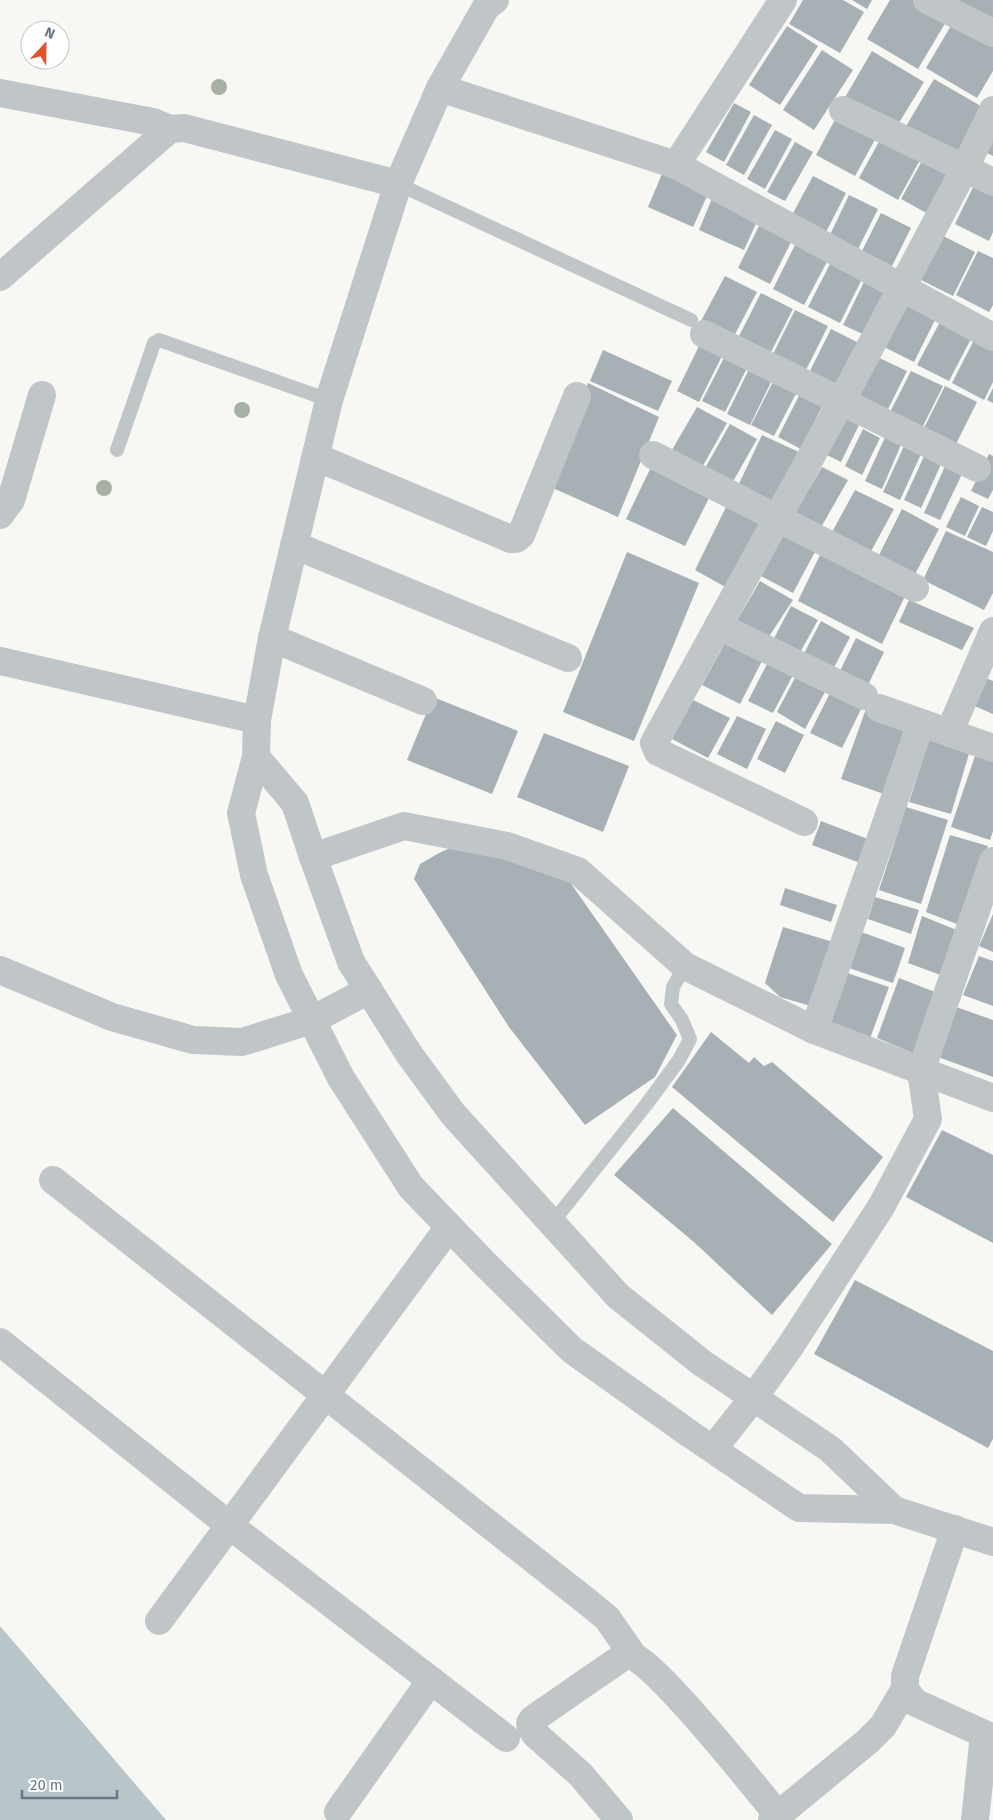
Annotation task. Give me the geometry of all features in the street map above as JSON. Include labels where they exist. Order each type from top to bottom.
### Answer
[{"type":"street","points":[[676,165],[783,0]]},
{"type":"street","points":[[927,0],[993,33]]},
{"type":"street","points":[[489,2],[440,88],[398,184],[329,400],[272,638],[257,720],[256,757],[241,813],[254,875],[289,975],[341,1078],[411,1187],[572,1350],[799,1508],[894,1510],[993,1542]]},
{"type":"street","points":[[440,88],[676,165],[993,337]]},
{"type":"street","points":[[0,93],[153,122],[170,129],[184,128],[398,184]]},
{"type":"street","points":[[844,110],[993,182]]},
{"type":"street","points":[[804,822],[658,752],[654,743],[841,402],[966,168],[993,110]]},
{"type":"street","points":[[0,276],[170,129]]},
{"type":"street","points":[[698,327],[841,402],[977,468]]},
{"type":"street","points":[[0,515],[11,500],[42,395]]},
{"type":"street","points":[[316,457],[511,540],[516,539],[521,535],[577,396]]},
{"type":"street","points":[[653,455],[915,588]]},
{"type":"street","points":[[294,545],[568,658]]},
{"type":"street","points":[[718,626],[871,702],[921,724],[993,748]]},
{"type":"street","points":[[949,733],[993,631]]},
{"type":"street","points":[[272,638],[423,701]]},
{"type":"street","points":[[0,662],[257,720]]},
{"type":"street","points":[[814,1030],[921,724]]},
{"type":"street","points":[[256,757],[295,803],[351,962],[408,1054],[453,1114],[618,1296],[702,1363],[830,1449],[894,1510]]},
{"type":"street","points":[[313,857],[404,826],[507,846],[578,871],[685,966],[814,1030],[993,1098]]},
{"type":"street","points":[[713,1449],[754,1397],[881,1207],[928,1119],[921,1071],[993,860]]},
{"type":"street","points":[[0,970],[112,1017],[193,1040],[242,1042],[312,1020],[369,990]]},
{"type":"street","points":[[53,1180],[607,1618],[632,1654],[670,1686],[775,1818],[883,1726],[905,1689],[905,1676],[955,1529]]},
{"type":"street","points":[[159,1621],[449,1227]]},
{"type":"street","points":[[0,1342],[229,1525],[506,1738]]},
{"type":"street","points":[[619,1820],[580,1775],[535,1734],[530,1723],[533,1719],[628,1654],[632,1654]]},
{"type":"street","points":[[338,1812],[431,1680]]},
{"type":"street","points":[[905,1689],[914,1702],[988,1736],[975,1820]]},
{"type":"lane","points":[[398,184],[698,327]]},
{"type":"lane","points":[[117,450],[154,342],[158,340],[329,400]]},
{"type":"lane","points":[[552,1223],[646,1105],[679,1060],[690,1039],[682,1020],[671,1004],[672,987],[685,966]]},
{"type":"shaded area","points":[[0,1626],[166,1820],[0,1820]]},
{"type":"building","points":[[803,0],[843,0],[864,12],[840,53],[789,24]]},
{"type":"building","points":[[852,0],[872,0],[867,9]]},
{"type":"building","points":[[890,0],[913,0],[947,20],[918,69],[867,39]]},
{"type":"building","points":[[949,0],[993,0],[993,21]]},
{"type":"building","points":[[955,19],[993,41],[993,71],[977,98],[926,68]]},
{"type":"building","points":[[787,26],[818,46],[780,105],[749,85]]},
{"type":"building","points":[[822,50],[853,70],[814,130],[783,110]]},
{"type":"building","points":[[872,51],[924,82],[894,131],[843,101]]},
{"type":"building","points":[[934,79],[986,109],[957,158],[905,128]]},
{"type":"building","points":[[734,103],[751,112],[724,162],[706,152]]},
{"type":"building","points":[[838,114],[877,136],[855,176],[816,155]]},
{"type":"building","points":[[754,115],[772,125],[744,175],[726,165]]},
{"type":"building","points":[[775,130],[792,139],[765,189],[747,179]]},
{"type":"building","points":[[993,136],[993,156],[985,152]]},
{"type":"building","points":[[881,138],[920,160],[898,200],[859,178]]},
{"type":"building","points":[[795,142],[813,152],[785,201],[767,192]]},
{"type":"building","points":[[923,159],[953,176],[930,215],[901,199]]},
{"type":"building","points":[[662,174],[708,194],[693,227],[648,207]]},
{"type":"building","points":[[813,176],[846,193],[825,234],[791,217]]},
{"type":"building","points":[[977,179],[993,187],[993,232],[989,241],[955,224]]},
{"type":"building","points":[[849,195],[878,209],[857,251],[829,237]]},
{"type":"building","points":[[713,196],[759,217],[744,250],[699,230]]},
{"type":"building","points":[[881,213],[911,228],[892,266],[862,251]]},
{"type":"building","points":[[761,222],[793,238],[770,284],[738,268]]},
{"type":"building","points":[[941,235],[975,252],[953,296],[919,279]]},
{"type":"building","points":[[796,243],[828,260],[804,305],[773,289]]},
{"type":"building","points":[[978,251],[993,258],[993,305],[989,312],[956,295]]},
{"type":"building","points":[[831,262],[863,277],[840,323],[808,307]]},
{"type":"building","points":[[725,276],[757,292],[733,338],[701,321]]},
{"type":"building","points":[[865,280],[889,292],[867,336],[843,325]]},
{"type":"building","points":[[761,293],[793,309],[770,354],[738,338]]},
{"type":"building","points":[[905,300],[937,316],[914,362],[882,346]]},
{"type":"building","points":[[795,310],[828,326],[805,372],[772,356]]},
{"type":"building","points":[[941,320],[973,335],[949,381],[917,365]]},
{"type":"building","points":[[831,329],[863,345],[840,391],[808,375]]},
{"type":"building","points":[[975,338],[993,347],[993,382],[984,400],[952,383]]},
{"type":"building","points":[[702,340],[724,352],[699,402],[677,391]]},
{"type":"building","points":[[603,350],[672,381],[658,411],[590,381]]},
{"type":"building","points":[[728,350],[750,362],[725,412],[702,401]]},
{"type":"building","points":[[875,356],[907,371],[884,417],[852,401]]},
{"type":"building","points":[[752,363],[775,374],[750,425],[727,414]]},
{"type":"building","points":[[911,371],[943,386],[920,432],[888,416]]},
{"type":"building","points":[[777,374],[800,386],[774,436],[751,425]]},
{"type":"building","points":[[588,383],[659,417],[618,517],[546,485]]},
{"type":"building","points":[[804,386],[826,398],[801,449],[778,437]]},
{"type":"building","points":[[945,386],[977,402],[954,448],[922,432]]},
{"type":"building","points":[[993,388],[993,403],[987,400]]},
{"type":"building","points":[[697,407],[727,423],[700,471],[669,455]]},
{"type":"building","points":[[842,417],[859,425],[841,462],[823,453]]},
{"type":"building","points":[[730,424],[757,439],[731,485],[704,470]]},
{"type":"building","points":[[863,429],[880,438],[862,475],[845,466]]},
{"type":"building","points":[[887,433],[903,440],[882,489],[865,481]]},
{"type":"building","points":[[762,435],[801,453],[775,506],[737,488]]},
{"type":"building","points":[[905,444],[922,452],[900,500],[883,492]]},
{"type":"building","points":[[926,452],[943,460],[921,508],[904,500]]},
{"type":"building","points":[[989,454],[993,456],[993,490],[988,499],[971,491]]},
{"type":"building","points":[[653,463],[712,492],[685,546],[626,519]]},
{"type":"building","points":[[946,464],[963,472],[940,520],[924,513]]},
{"type":"building","points":[[822,467],[848,480],[820,529],[795,513]]},
{"type":"building","points":[[855,490],[894,509],[869,555],[831,534]]},
{"type":"building","points":[[961,497],[979,506],[965,536],[946,527]]},
{"type":"building","points":[[729,501],[764,519],[729,589],[695,570]]},
{"type":"building","points":[[982,507],[993,512],[993,531],[986,546],[967,537]]},
{"type":"building","points":[[902,509],[939,529],[914,576],[878,557]]},
{"type":"building","points":[[946,531],[993,552],[993,593],[984,610],[923,580]]},
{"type":"building","points":[[784,534],[816,550],[793,593],[761,576]]},
{"type":"building","points":[[627,552],[699,583],[634,741],[563,712]]},
{"type":"building","points":[[820,555],[905,596],[882,644],[798,601]]},
{"type":"building","points":[[760,581],[793,600],[766,641],[735,624]]},
{"type":"building","points":[[909,600],[974,628],[962,650],[899,622]]},
{"type":"building","points":[[791,606],[818,620],[797,658],[771,644]]},
{"type":"building","points":[[821,621],[850,637],[830,675],[801,659]]},
{"type":"building","points":[[856,638],[884,652],[866,689],[839,673]]},
{"type":"building","points":[[725,643],[763,659],[740,704],[702,685]]},
{"type":"building","points":[[768,662],[793,675],[773,713],[748,701]]},
{"type":"building","points":[[797,674],[826,690],[805,729],[777,712]]},
{"type":"building","points":[[981,676],[993,681],[993,714],[970,704]]},
{"type":"building","points":[[831,691],[862,707],[842,748],[810,733]]},
{"type":"building","points":[[433,697],[518,731],[492,794],[407,760]]},
{"type":"building","points":[[693,700],[730,718],[708,758],[672,739]]},
{"type":"building","points":[[867,706],[909,722],[884,794],[841,779]]},
{"type":"building","points":[[737,716],[766,729],[747,769],[717,754]]},
{"type":"building","points":[[776,721],[804,735],[785,773],[757,759]]},
{"type":"building","points":[[544,733],[629,766],[603,832],[517,797]]},
{"type":"building","points":[[931,734],[971,747],[951,814],[909,802]]},
{"type":"building","points":[[977,750],[993,755],[993,831],[990,840],[951,827]]},
{"type":"building","points":[[906,807],[948,820],[921,904],[879,890]]},
{"type":"building","points":[[821,821],[873,841],[863,864],[812,845]]},
{"type":"building","points":[[950,835],[988,846],[962,926],[926,912]]},
{"type":"building","points":[[458,845],[565,875],[677,1035],[655,1077],[585,1125],[509,1027],[414,879],[420,864]]},
{"type":"building","points":[[785,888],[837,905],[831,922],[780,905]]},
{"type":"building","points":[[875,897],[919,910],[911,934],[868,919]]},
{"type":"building","points":[[993,914],[993,952],[979,946]]},
{"type":"building","points":[[922,916],[959,931],[946,977],[908,963]]},
{"type":"building","points":[[783,927],[833,942],[811,1006],[780,997],[765,983]]},
{"type":"building","points":[[856,930],[905,948],[893,983],[843,966]]},
{"type":"building","points":[[979,956],[993,961],[993,1006],[963,995]]},
{"type":"building","points":[[844,972],[889,987],[869,1041],[827,1022]]},
{"type":"building","points":[[899,978],[935,992],[913,1053],[877,1038]]},
{"type":"building","points":[[956,1007],[993,1020],[993,1077],[938,1057]]},
{"type":"building","points":[[711,1032],[749,1063],[754,1057],[764,1066],[772,1062],[883,1157],[833,1222],[672,1087]]},
{"type":"building","points":[[673,1108],[832,1244],[772,1315],[695,1243],[614,1175]]},
{"type":"building","points":[[942,1130],[993,1155],[993,1243],[906,1197]]},
{"type":"building","points":[[855,1280],[993,1351],[993,1439],[988,1448],[814,1354]]}]
